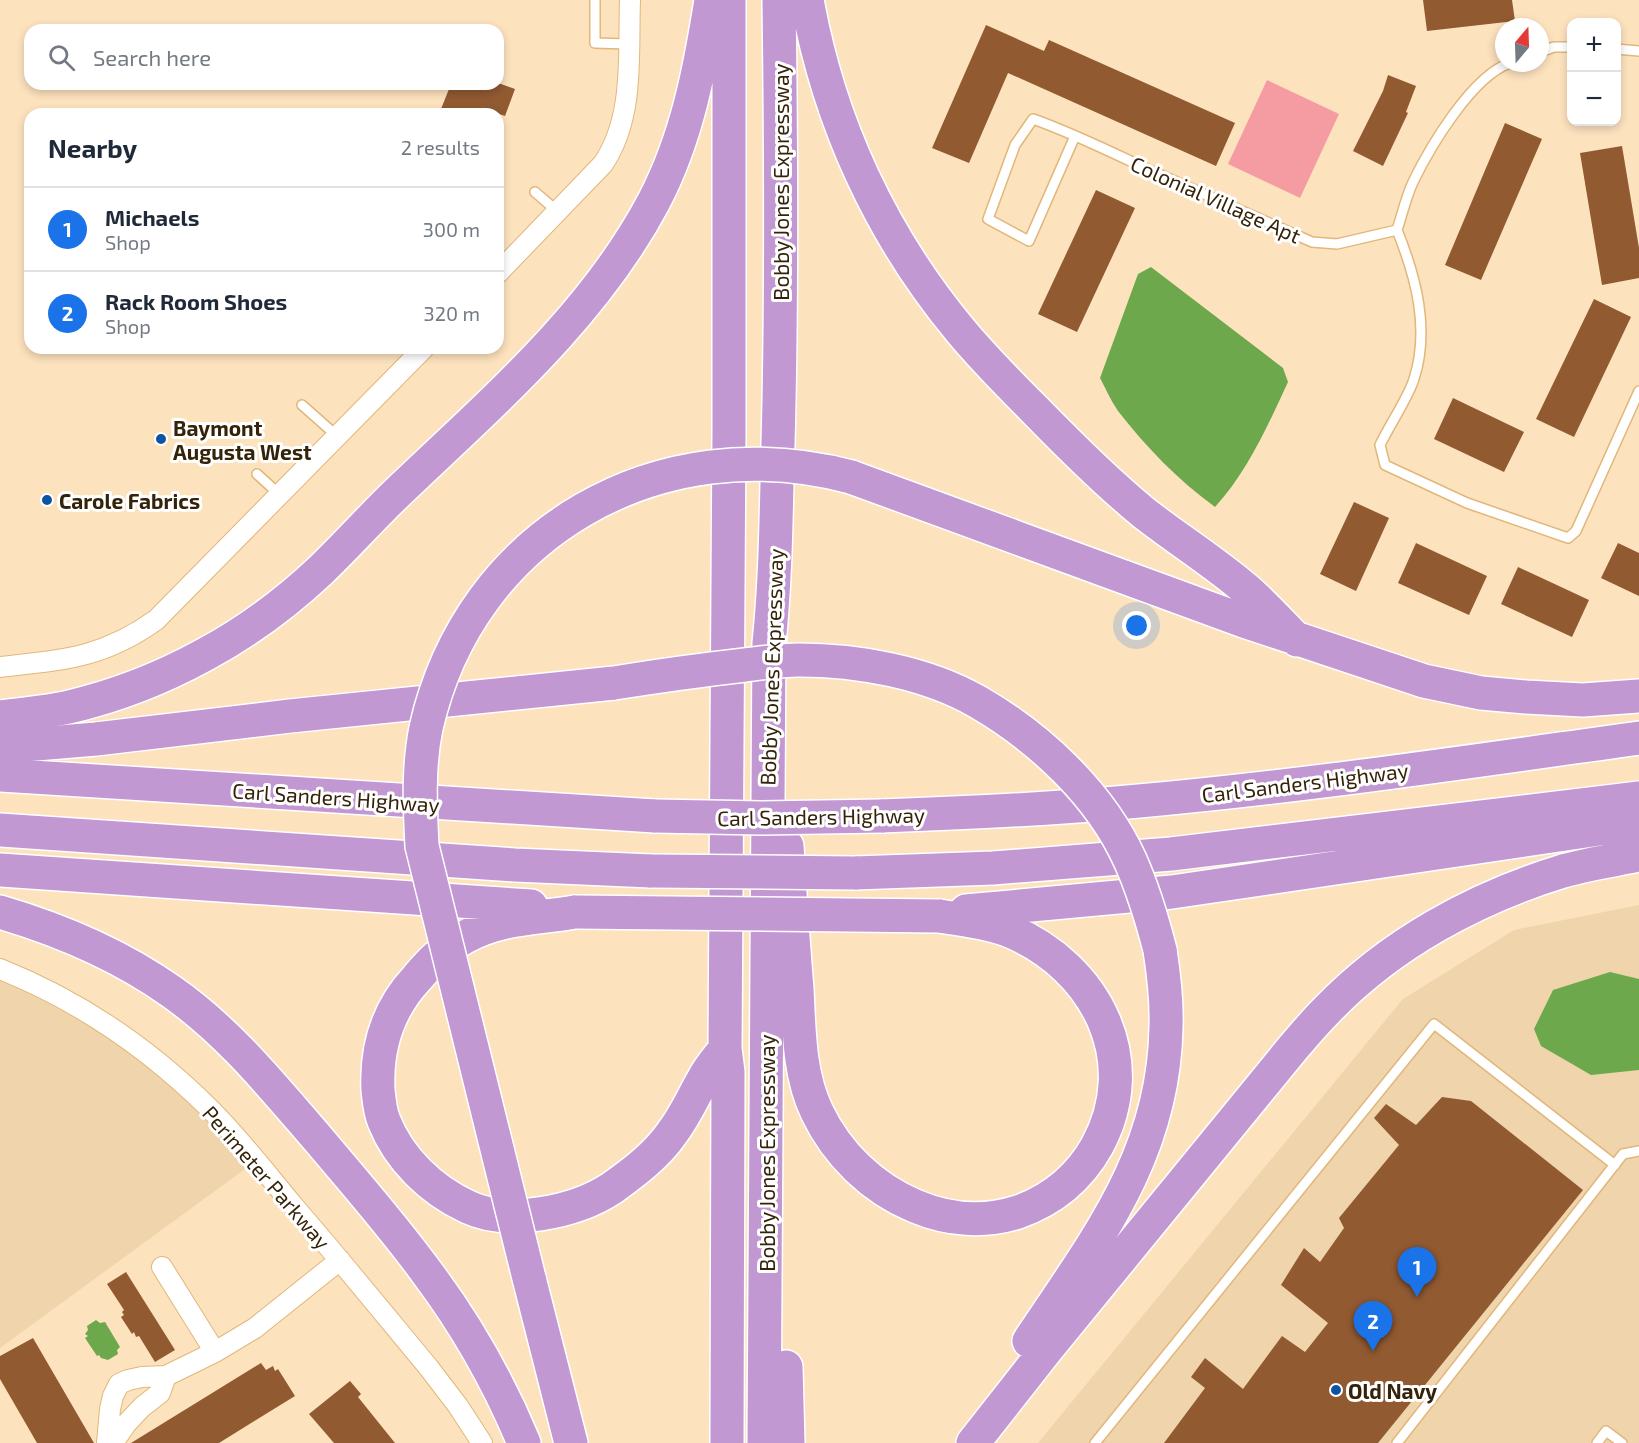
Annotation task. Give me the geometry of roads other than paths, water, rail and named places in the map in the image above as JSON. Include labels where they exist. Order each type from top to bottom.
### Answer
[{"type":"highway","points":[[0,717],[68,707],[136,687],[175,671],[259,622],[320,571],[491,403],[592,297],[620,258],[646,215],[668,170],[687,117],[701,61],[711,0]]},
{"type":"highway","name":"Bobby Jones Expressway","points":[[727,1443],[728,1072],[725,1049],[729,0]]},
{"type":"highway","name":"Bobby Jones Expressway","points":[[764,1443],[769,643],[774,596],[780,378],[778,0]]},
{"type":"highway","points":[[807,0],[812,30],[837,116],[858,168],[888,227],[923,281],[960,331],[1086,462],[1144,513],[1243,586],[1297,640]]},
{"type":"highway","points":[[571,1443],[433,897],[422,846],[420,788],[426,730],[434,700],[454,648],[485,598],[504,576],[535,545],[580,510],[629,487],[685,470],[742,463],[799,465],[851,477],[1297,640],[1424,681],[1481,693],[1583,700],[1639,696]]},
{"type":"highway","points":[[725,1049],[705,1076],[688,1109],[657,1152],[611,1188],[590,1199],[570,1208],[536,1215],[491,1214],[470,1208],[432,1186],[393,1141],[383,1119],[377,1071],[380,1049],[394,1008],[407,988],[431,962],[464,937],[514,919],[575,912],[939,916],[979,922],[1008,930],[1050,953],[1071,972],[1090,995],[1105,1023],[1113,1046],[1116,1087],[1113,1106],[1101,1138],[1081,1170],[1055,1195],[1043,1202],[1007,1215],[964,1219],[924,1210],[884,1191],[867,1178],[830,1136],[816,1111],[808,1088],[800,1040],[784,797],[781,642],[774,596]]},
{"type":"highway","points":[[0,747],[614,683],[687,672],[797,660],[871,665],[927,680],[977,701],[1056,759],[1100,811],[1129,858],[1148,904],[1160,950],[1166,995],[1166,1039],[1160,1090],[1134,1173],[1114,1210],[1024,1349],[982,1432]]},
{"type":"highway","name":"Carl Sanders Highway","points":[[0,775],[655,816],[761,818],[881,816],[971,813],[1151,800],[1293,784],[1639,738]]},
{"type":"highway","points":[[0,830],[515,865],[651,871],[855,873],[1005,867],[1171,854],[1639,798]]},
{"type":"highway","points":[[939,916],[979,909],[1172,892],[1639,823]]},
{"type":"highway","points":[[982,1432],[1046,1350],[1292,1049],[1326,1010],[1348,990],[1402,947],[1479,902],[1565,870],[1639,855]]},
{"type":"highway","points":[[0,870],[550,907],[575,912]]},
{"type":"highway","points":[[0,912],[64,934],[137,970],[172,992],[241,1051],[387,1220],[428,1273],[479,1351],[524,1443]]},
{"type":"highway","points":[[766,1123],[783,1265],[788,1443]]},
{"type":"highway","points":[[711,1443],[728,1268]]},
{"type":"street","points":[[504,267],[603,164],[614,149],[624,113],[630,0]]},
{"type":"street","points":[[0,667],[65,660],[104,650],[134,636],[168,609],[418,354]]},
{"type":"street","name":"Perimeter Parkway","points":[[0,969],[76,1005],[126,1037],[217,1118],[340,1260],[429,1368],[482,1443]]},
{"type":"street","points":[[110,1437],[121,1408],[119,1384],[128,1380],[157,1376],[215,1352],[255,1328],[340,1260]]},
{"type":"street","points":[[162,1267],[215,1352]]},
{"type":"street","points":[[110,1437],[121,1408],[160,1393],[157,1376]]},
{"type":"lane","points":[[596,0],[595,43],[628,44]]},
{"type":"lane","points":[[1549,49],[1567,47]]},
{"type":"lane","points":[[1621,49],[1639,51]]},
{"type":"lane","points":[[1495,72],[1469,95],[1441,131],[1412,183],[1397,230],[1412,267],[1420,307],[1420,343],[1414,380],[1380,445],[1385,465],[1467,502],[1568,538],[1576,531],[1639,391]]},
{"type":"lane","name":"Colonial Village Apt","points":[[1075,136],[1029,241],[988,219],[1015,145],[1033,119],[1075,136],[1312,242],[1337,244],[1397,230]]},
{"type":"lane","points":[[535,192],[558,212]]},
{"type":"lane","points":[[302,405],[337,436]]},
{"type":"lane","points":[[257,474],[280,495]]},
{"type":"lane","points":[[1095,1443],[1434,1024],[1615,1165]]},
{"type":"lane","points":[[1397,1443],[1623,1154],[1639,1151]]},
{"type":"lane","points":[[1597,1443],[1606,1431],[1622,1443]]},
{"type":"place","name":"Baymont Augusta West","points":[[161,439]]},
{"type":"place","name":"Carole Fabrics","points":[[47,500]]},
{"type":"place","name":"Michaels","points":[[1417,1297]]},
{"type":"place","name":"Rack Room Shoes","points":[[1373,1351]]},
{"type":"place","name":"Old Navy","points":[[1336,1390]]}]
